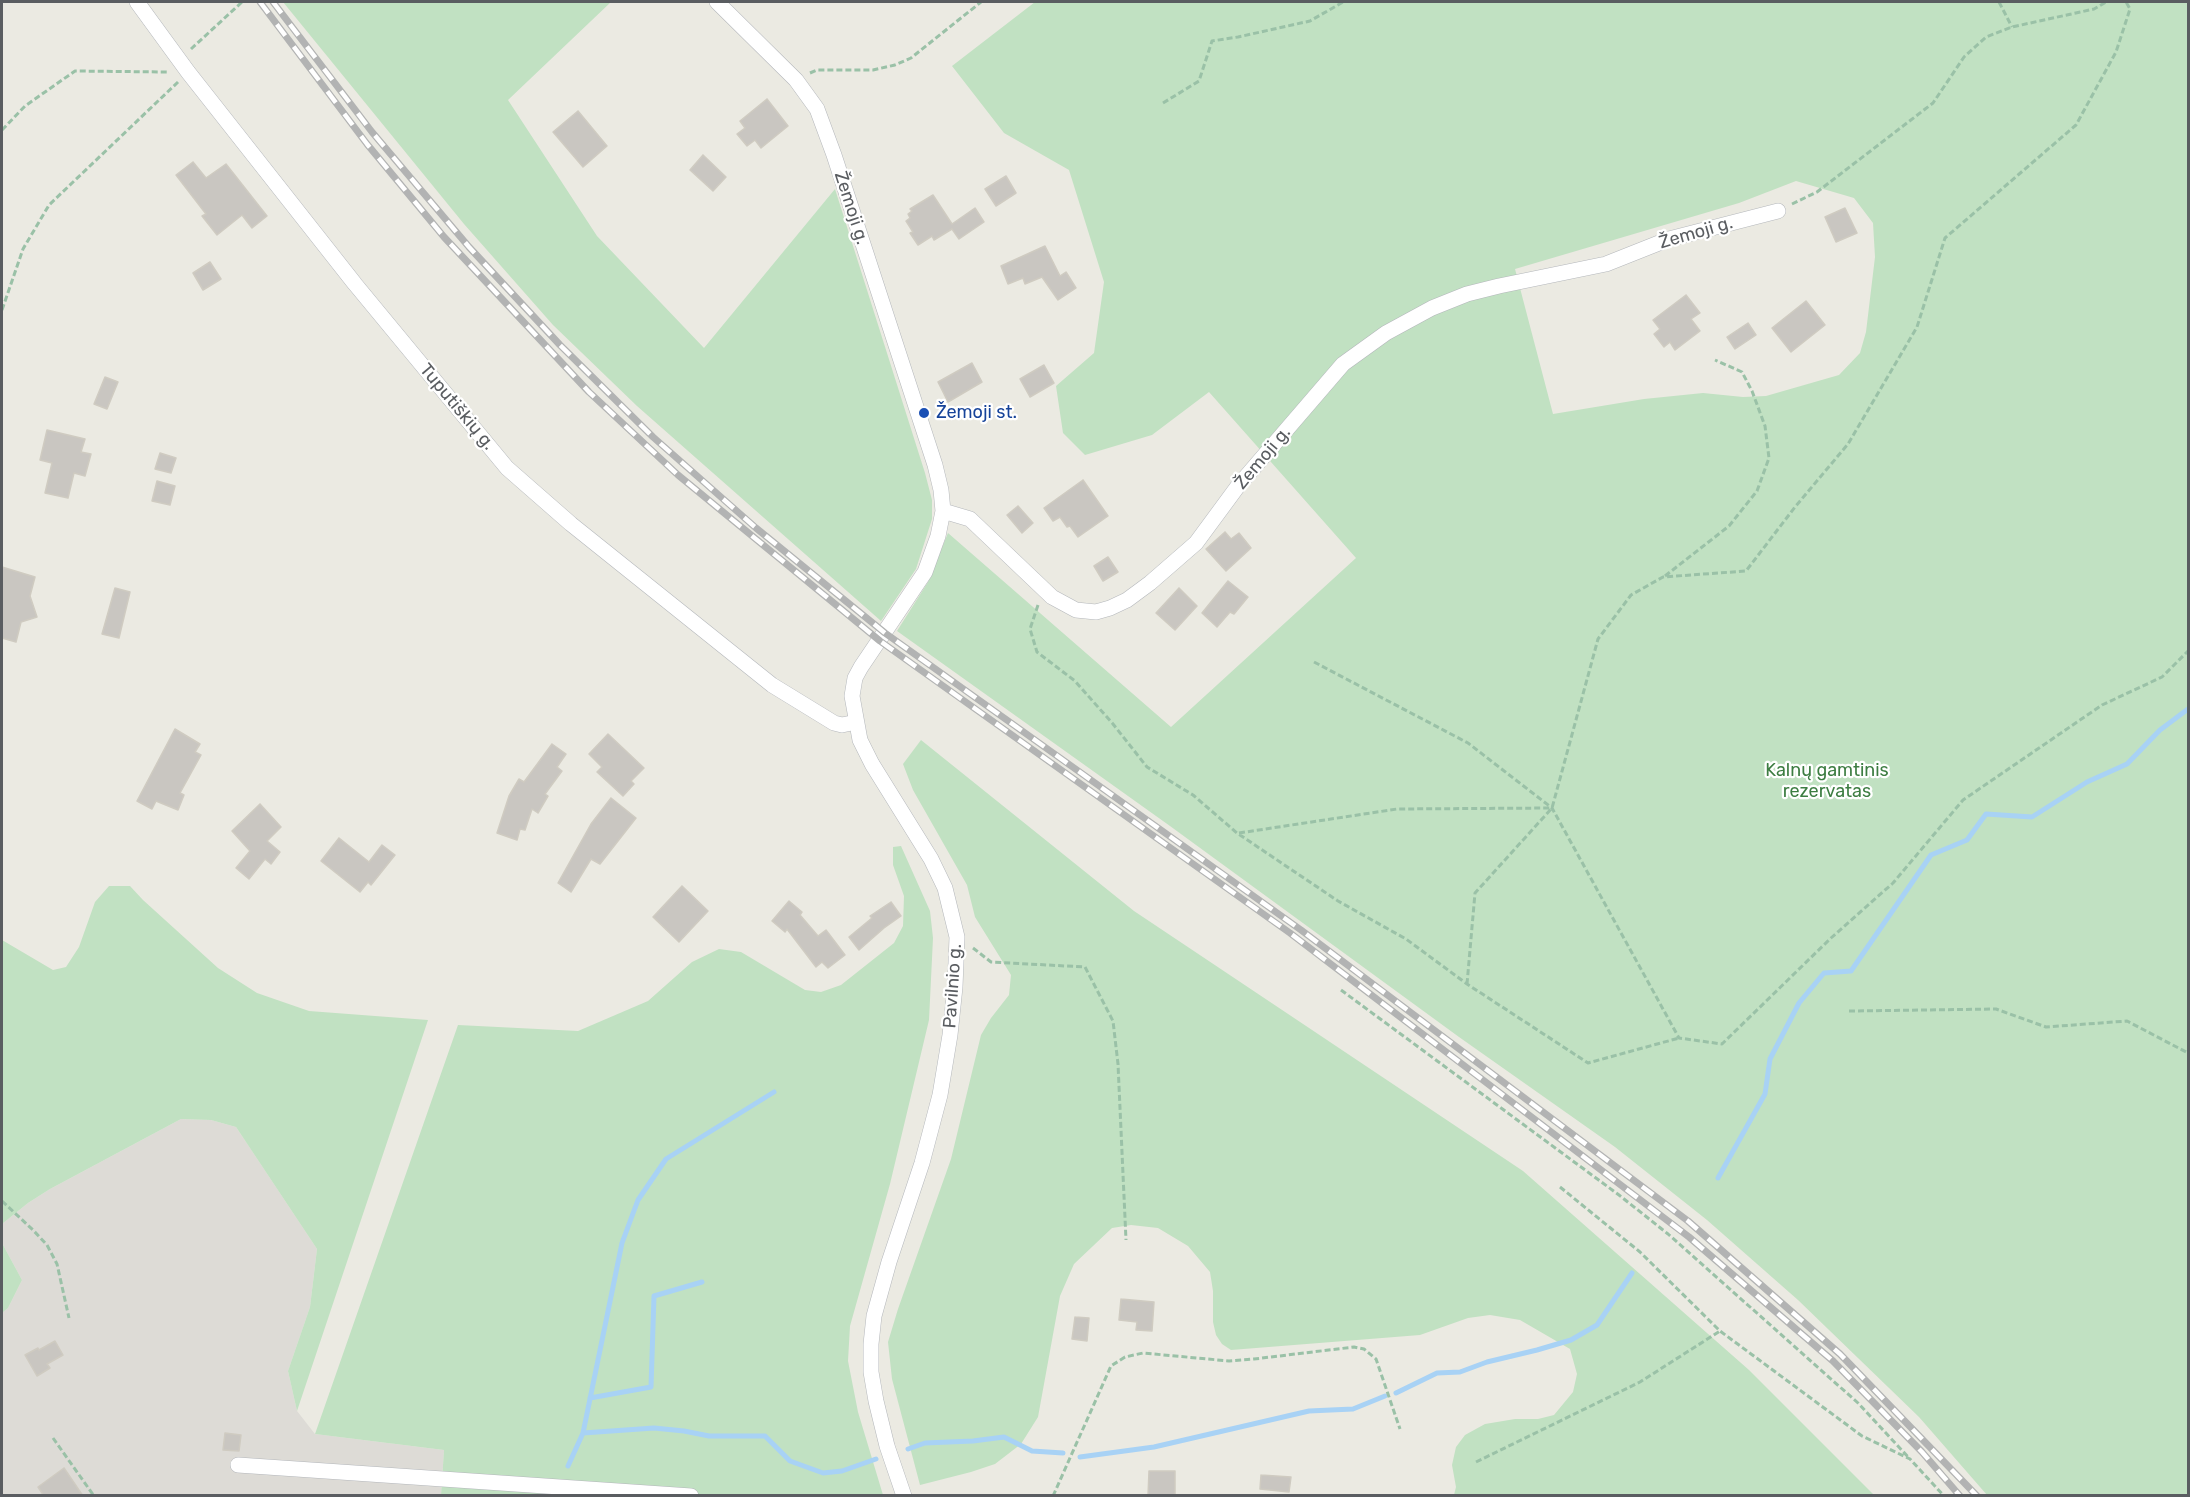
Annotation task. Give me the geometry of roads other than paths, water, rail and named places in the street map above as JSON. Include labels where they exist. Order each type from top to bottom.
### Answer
[{"type":"street","name":"Tuputiškių g.","points":[[137,2],[183,66],[355,284],[507,468],[571,524],[772,685],[824,719],[843,725],[855,722]]},
{"type":"street","name":"Žemoji g.","points":[[717,2],[796,80],[817,109],[935,465],[943,512],[970,519],[1052,597],[1076,610],[1096,612],[1110,608],[1135,595],[1196,543],[1238,486],[1344,364],[1386,333],[1432,308],[1467,294],[1606,264],[1669,239],[1778,211]]},
{"type":"street","name":"Pavilnio g.","points":[[904,1496],[887,1446],[876,1401],[871,1372],[870,1344],[874,1316],[922,1163],[940,1095],[951,1023],[957,937],[945,888],[931,859],[872,764],[860,740],[852,696],[855,678],[925,572],[938,536],[943,512]]},
{"type":"street","points":[[238,1465],[691,1496]]},
{"type":"waterway","points":[[1718,1178],[1765,1094],[1770,1059],[1799,1003],[1824,973],[1851,971],[1931,855],[1967,840],[1986,814],[2032,817],[2087,782],[2127,764],[2160,730],[2188,709]]},
{"type":"waterway","points":[[583,1433],[622,1243],[638,1200],[666,1159],[774,1092]]},
{"type":"waterway","points":[[1396,1393],[1437,1373],[1460,1372],[1487,1362],[1571,1340],[1597,1325],[1632,1273]]},
{"type":"waterway","points":[[590,1398],[651,1387],[654,1296],[702,1282]]},
{"type":"waterway","points":[[1080,1457],[1154,1447],[1309,1411],[1353,1409],[1385,1396]]},
{"type":"waterway","points":[[568,1466],[583,1433],[654,1428],[709,1436],[765,1436],[790,1461],[823,1473],[842,1471],[876,1459]]},
{"type":"waterway","points":[[908,1449],[925,1443],[1004,1437],[1032,1451],[1063,1453]]},
{"type":"railway","points":[[260,2],[367,144],[444,237],[589,392],[678,475],[880,641],[1290,933],[1689,1237],[1833,1361],[1922,1452],[1960,1496]]},
{"type":"railway","points":[[273,2],[372,132],[469,247],[560,345],[653,437],[756,528],[885,633],[1301,930],[1688,1221],[1840,1354],[1977,1496]]},
{"type":"place","name":"Žemoji st.","points":[[924,413]]},
{"type":"park label","name":"Kalnų gamtinis rezervatas","points":[[1827,781]]}]
